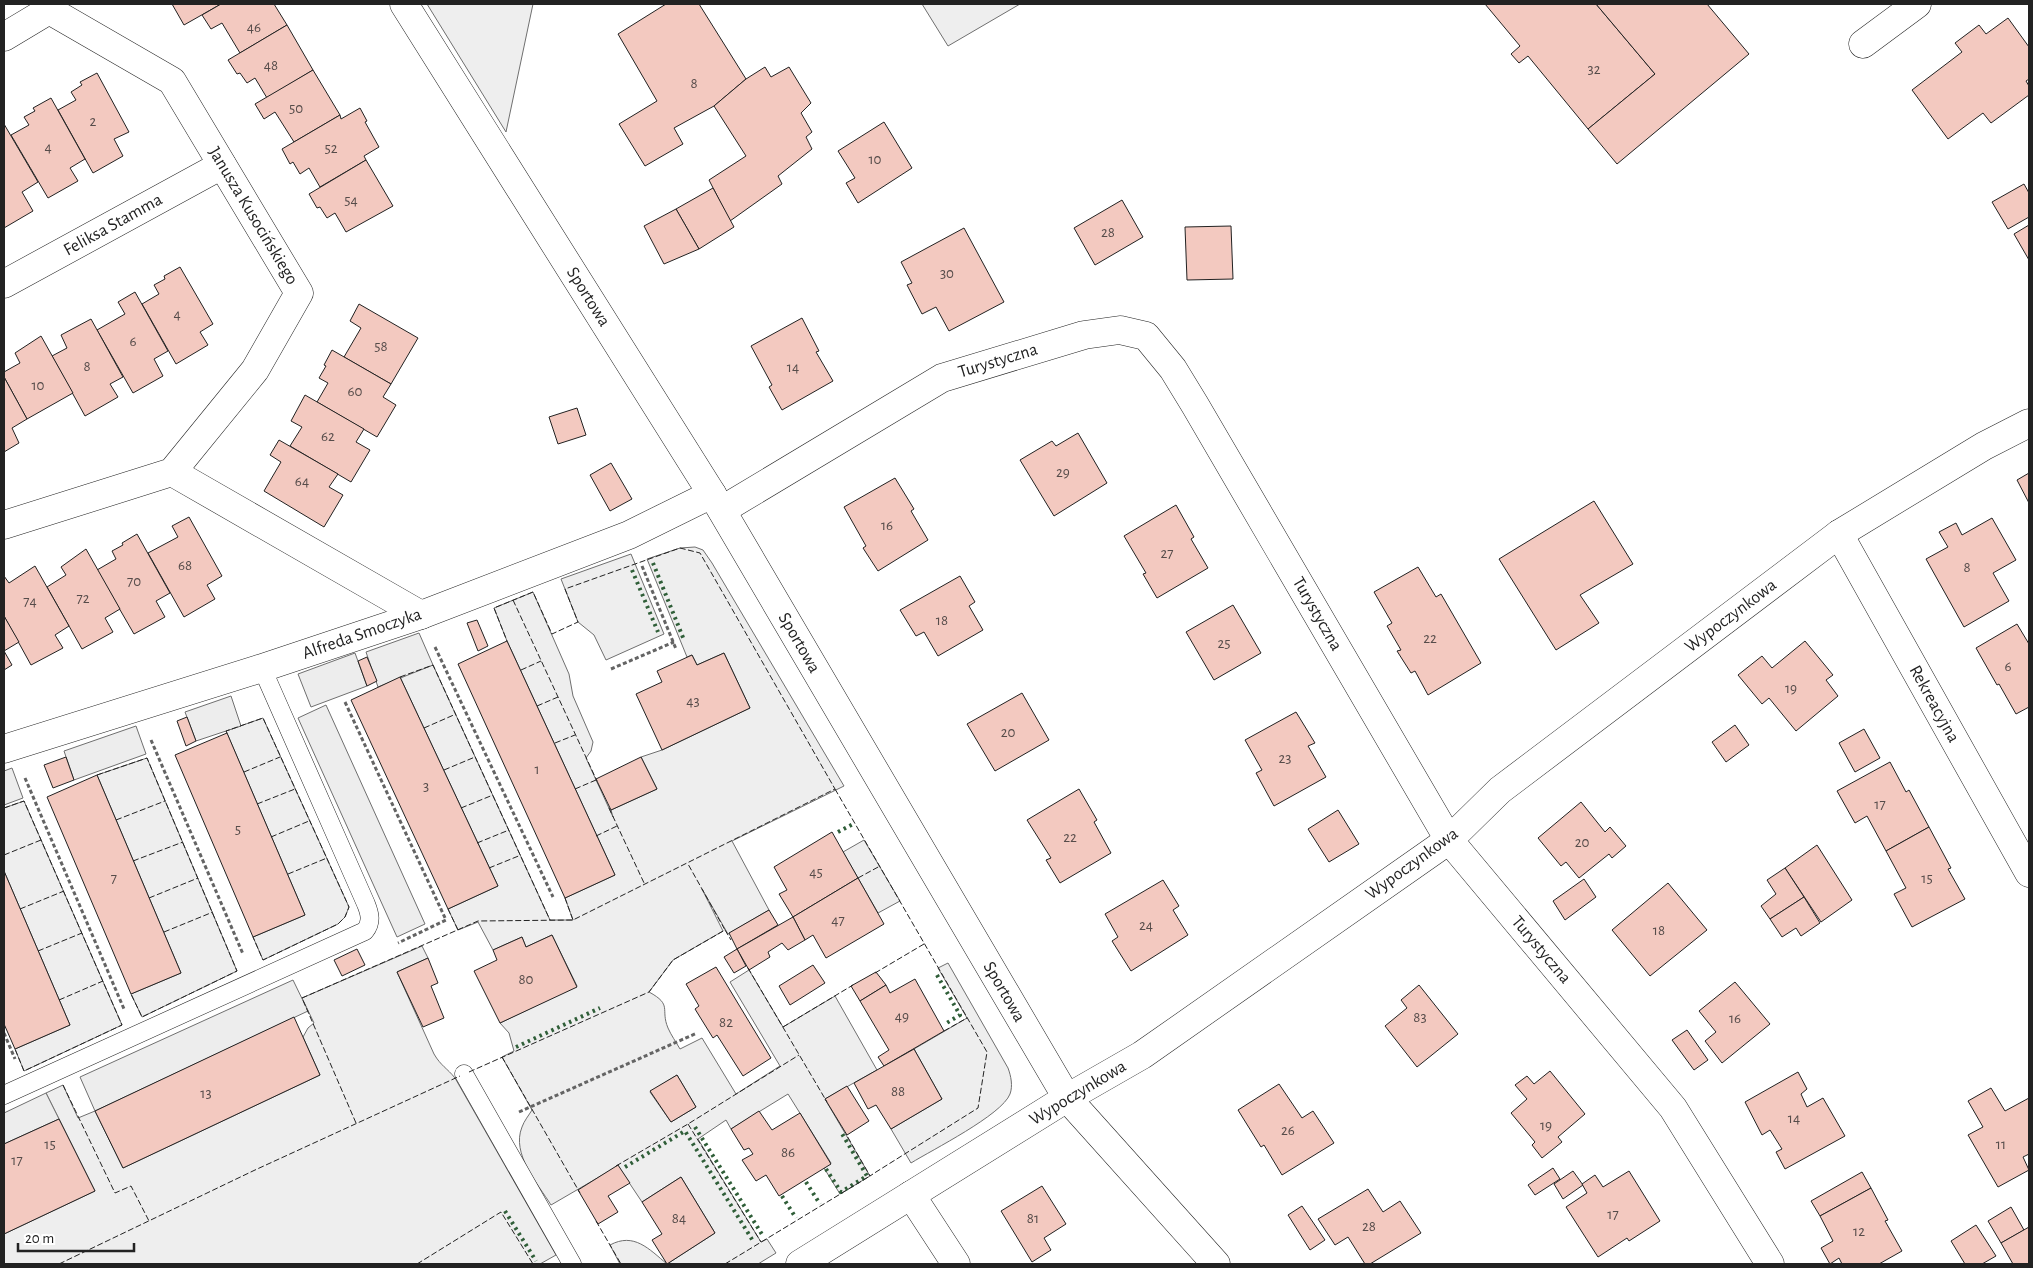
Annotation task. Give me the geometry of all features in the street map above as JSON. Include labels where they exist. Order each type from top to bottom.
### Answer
[{"type":"street","name":"Sportowa","points":[[404,4],[717,502],[1067,1098],[1216,1264]]},
{"type":"street","points":[[1863,44],[1917,4]]},
{"type":"street","points":[[4,37],[46,7]]},
{"type":"street","name":"Janusza Kusocińskiego","points":[[46,7],[172,81],[299,293],[255,370],[172,472]]},
{"type":"street","name":"Feliksa Stamma","points":[[4,284],[222,165]]},
{"type":"street","name":"Turystyczna","points":[[717,502],[942,378],[1084,335],[1120,330],[1146,336],[1173,369],[1449,840],[1673,1108],[1770,1264]]},
{"type":"street","name":"Wypoczynkowa","points":[[800,1264],[1067,1098],[1142,1055],[1449,840],[1500,790],[1838,534],[1984,446],[2029,423]]},
{"type":"street","points":[[4,525],[172,472],[420,615]]},
{"type":"street","name":"Alfreda Smoczyka","points":[[8,748],[262,668],[420,615],[717,502]]},
{"type":"street","name":"Rekreacyjna","points":[[1838,534],[2029,873]]},
{"type":"street","points":[[911,1195],[956,1264]]},
{"type":"lane","points":[[4,1095],[365,931],[369,925],[370,918],[366,904],[262,668]]},
{"type":"lane","points":[[464,1074],[572,1264]]},
{"type":"path","points":[[629,535],[676,649]]},
{"type":"path","points":[[420,615],[553,898]]},
{"type":"path","points":[[611,669],[674,642]]},
{"type":"path","points":[[344,702],[446,920],[398,943]]},
{"type":"path","points":[[137,707],[254,980]]},
{"type":"path","points":[[8,748],[135,1035]]},
{"type":"path","points":[[492,1125],[697,1033]]},
{"type":"shaded area","points":[[427,4],[533,4],[506,132]]},
{"type":"shaded area","points":[[922,4],[1020,4],[948,46]]},
{"type":"shaded area","points":[[695,547],[703,550],[712,563],[844,786],[732,841],[769,910],[728,934],[702,889],[723,931],[673,960],[649,992],[661,1000],[668,1028],[680,1049],[702,1038],[736,1094],[780,1066],[730,982],[749,970],[783,1027],[835,996],[877,1070],[825,1099],[870,1176],[840,1194],[824,1168],[831,1163],[788,1094],[731,1129],[726,1120],[698,1139],[761,1242],[767,1239],[776,1253],[758,1264],[667,1264],[715,1233],[681,1177],[642,1202],[618,1166],[551,1205],[533,1178],[527,1168],[520,1148],[523,1125],[532,1110],[502,1057],[514,1051],[509,1033],[500,1023],[577,986],[552,935],[526,947],[522,937],[493,950],[478,922],[458,930],[448,909],[498,886],[400,677],[433,665],[550,920],[573,920],[565,898],[615,875],[507,641],[494,608],[533,592],[569,674],[573,696],[593,742],[591,751],[586,758],[613,817],[611,810],[657,789],[641,757],[662,750],[750,708],[724,653],[697,665],[692,655],[687,657],[647,559],[680,548]],"holes":[[[677,1075],[696,1107],[671,1122],[650,1092]]]},
{"type":"shaded area","points":[[631,554],[664,634],[606,660],[594,635],[578,622],[561,579]]},
{"type":"shaded area","points":[[419,633],[433,665],[378,687],[366,652]]},
{"type":"shaded area","points":[[355,653],[367,686],[311,707],[298,674]]},
{"type":"shaded area","points":[[231,696],[241,726],[196,741],[185,712]]},
{"type":"shaded area","points":[[326,705],[425,924],[397,937],[298,718]]},
{"type":"shaded area","points":[[263,718],[349,907],[345,917],[338,924],[263,960],[253,937],[305,915],[226,731]]},
{"type":"shaded area","points":[[136,726],[146,754],[74,780],[64,751]]},
{"type":"shaded area","points":[[147,758],[237,971],[142,1017],[131,994],[181,973],[97,775]]},
{"type":"shaded area","points":[[12,768],[23,798],[4,805],[4,771]]},
{"type":"shaded area","points":[[24,801],[122,1025],[24,1071],[15,1049],[70,1025],[4,871],[4,808]]},
{"type":"shaded area","points":[[864,840],[900,901],[878,913],[843,852]]},
{"type":"shaded area","points":[[422,946],[428,958],[397,972],[434,1054],[455,1078],[556,1255],[540,1264],[4,1264],[4,1234],[95,1191],[46,1093],[63,1085],[78,1118],[95,1111],[123,1168],[320,1075],[303,1037],[308,1028],[314,1023],[302,998]]},
{"type":"shaded area","points":[[948,963],[1008,1068],[1011,1091],[1004,1102],[981,1122],[911,1163],[891,1129],[942,1099],[914,1049],[967,1018],[938,968]]},
{"type":"shaded area","points":[[293,980],[308,1011],[95,1111],[80,1077]]},
{"type":"shaded area","points":[[46,1093],[59,1119],[4,1144],[4,1113]]},
{"type":"shaded area","points":[[619,1241],[634,1241],[647,1248],[667,1264],[620,1264],[610,1245]]},
{"type":"building","points":[[172,4],[221,4],[184,25]]},
{"type":"building","points":[[221,4],[274,4],[287,25],[240,53],[222,23],[211,29],[202,15]]},
{"type":"building","points":[[666,4],[699,4],[746,79],[714,106],[674,128],[683,144],[645,166],[619,124],[657,101],[618,34]]},
{"type":"building","points":[[1485,4],[1596,4],[1655,74],[1588,129],[1528,56],[1519,63],[1511,54],[1520,46]]},
{"type":"building","points":[[1596,4],[1707,4],[1749,54],[1617,164],[1588,129],[1655,74]]},
{"type":"building","points":[[2008,18],[2029,47],[2029,79],[2026,81],[2029,86],[2029,95],[1991,123],[1983,113],[1948,139],[1912,90],[1962,52],[1955,43],[1979,25],[1986,34]]},
{"type":"building","points":[[287,25],[313,70],[267,98],[255,78],[247,83],[240,73],[237,74],[228,60]]},
{"type":"building","points":[[765,67],[771,77],[789,67],[811,103],[801,113],[812,132],[806,137],[812,149],[778,176],[782,184],[730,221],[709,180],[746,156],[714,106],[746,79]]},
{"type":"building","points":[[313,70],[340,115],[294,142],[275,112],[264,119],[255,104]]},
{"type":"building","points":[[97,73],[129,132],[114,139],[123,156],[93,173],[58,110],[76,100],[71,92],[82,85],[80,82]]},
{"type":"building","points":[[51,98],[85,159],[70,168],[78,181],[48,198],[11,135],[29,125],[24,117],[35,111],[33,108]]},
{"type":"building","points":[[360,108],[367,121],[365,122],[379,147],[364,156],[366,160],[320,187],[309,168],[300,174],[293,162],[290,164],[282,149],[340,115],[341,119]]},
{"type":"building","points":[[884,122],[912,168],[858,203],[846,183],[855,178],[838,151]]},
{"type":"building","points":[[4,124],[38,182],[22,192],[33,211],[4,228]]},
{"type":"building","points":[[366,160],[393,206],[346,232],[335,213],[327,218],[320,207],[317,208],[309,194]]},
{"type":"building","points":[[2024,184],[2029,193],[2029,217],[2008,229],[1992,202]]},
{"type":"building","points":[[713,188],[734,227],[699,249],[676,209]]},
{"type":"building","points":[[1122,200],[1143,237],[1095,265],[1074,228]]},
{"type":"building","points":[[676,209],[699,249],[664,264],[644,226]]},
{"type":"building","points":[[2029,225],[2029,260],[2014,234]]},
{"type":"building","points":[[1231,226],[1233,279],[1187,280],[1185,227]]},
{"type":"building","points":[[964,228],[1004,302],[949,331],[936,307],[922,314],[907,285],[912,283],[901,262]]},
{"type":"building","points":[[180,267],[213,324],[200,332],[208,345],[176,364],[142,304],[159,294],[154,285],[165,279],[164,276]]},
{"type":"building","points":[[135,292],[168,351],[154,359],[163,376],[133,393],[97,330],[125,314],[118,302]]},
{"type":"building","points":[[359,304],[418,338],[391,384],[344,357],[361,328],[350,321]]},
{"type":"building","points":[[802,318],[819,351],[816,352],[833,381],[782,410],[769,387],[772,385],[751,346]]},
{"type":"building","points":[[91,319],[123,377],[110,384],[118,397],[85,416],[52,356],[67,348],[61,335]]},
{"type":"building","points":[[41,336],[73,393],[27,419],[4,377],[4,372],[20,363],[15,353]]},
{"type":"building","points":[[332,350],[391,384],[383,397],[396,405],[377,437],[317,402],[328,383],[319,378]]},
{"type":"building","points":[[4,377],[27,419],[12,428],[19,443],[4,452]]},
{"type":"building","points":[[305,395],[364,429],[356,442],[370,450],[351,482],[290,446],[302,427],[291,421]]},
{"type":"building","points":[[577,408],[586,435],[558,444],[549,417]]},
{"type":"building","points":[[1078,433],[1107,483],[1054,516],[1020,460],[1052,441],[1056,446]]},
{"type":"building","points":[[279,440],[338,474],[329,487],[343,495],[324,527],[264,491],[281,462],[270,455]]},
{"type":"building","points":[[611,463],[632,499],[610,511],[590,475]]},
{"type":"building","points":[[2029,473],[2029,503],[2017,480]]},
{"type":"building","points":[[895,478],[914,509],[911,511],[928,540],[878,571],[863,548],[866,546],[844,507]]},
{"type":"building","points":[[1594,501],[1633,564],[1580,595],[1599,623],[1556,650],[1499,559]]},
{"type":"building","points":[[1176,505],[1194,537],[1191,539],[1208,568],[1157,598],[1143,574],[1146,573],[1124,536]]},
{"type":"building","points":[[189,517],[222,576],[207,585],[215,599],[184,617],[148,553],[178,537],[172,526]]},
{"type":"building","points":[[1992,518],[2016,560],[1993,573],[2009,601],[1964,627],[1926,559],[1948,547],[1939,532],[1956,523],[1962,535]]},
{"type":"building","points":[[137,534],[170,593],[156,601],[165,617],[134,634],[97,570],[116,559],[112,551]]},
{"type":"building","points":[[86,549],[120,609],[105,618],[113,632],[82,649],[47,587],[66,575],[61,567]]},
{"type":"building","points":[[35,566],[69,626],[55,635],[63,648],[31,665],[4,616],[4,576],[9,583]]},
{"type":"building","points":[[1418,567],[1436,597],[1441,594],[1481,663],[1428,695],[1415,671],[1411,673],[1397,651],[1401,650],[1387,626],[1392,623],[1374,592]]},
{"type":"building","points":[[960,576],[975,602],[969,606],[983,630],[938,656],[924,632],[916,636],[900,610]]},
{"type":"building","points":[[1233,605],[1261,653],[1214,680],[1186,632]]},
{"type":"building","points":[[4,616],[19,642],[4,651]]},
{"type":"building","points":[[477,620],[488,646],[478,651],[467,623]]},
{"type":"building","points":[[2017,624],[2029,644],[2029,707],[2016,714],[1976,648]]},
{"type":"building","points":[[507,641],[615,875],[565,898],[458,664]]},
{"type":"building","points":[[1805,641],[1833,675],[1826,680],[1838,696],[1796,731],[1769,698],[1762,704],[1738,675],[1762,656],[1772,668]]},
{"type":"building","points":[[4,651],[12,665],[4,670]]},
{"type":"building","points":[[724,653],[750,708],[662,750],[636,694],[662,682],[657,671],[692,655],[697,665]]},
{"type":"building","points":[[367,657],[377,681],[367,686],[358,661]]},
{"type":"building","points":[[400,677],[498,886],[448,909],[351,700]]},
{"type":"building","points":[[1022,693],[1049,740],[995,771],[967,724]]},
{"type":"building","points":[[1296,712],[1315,743],[1308,746],[1326,777],[1274,806],[1256,773],[1262,770],[1245,740]]},
{"type":"building","points":[[187,717],[196,741],[186,746],[177,721]]},
{"type":"building","points":[[1735,725],[1749,745],[1726,762],[1712,742]]},
{"type":"building","points":[[1864,729],[1880,758],[1855,772],[1839,743]]},
{"type":"building","points":[[227,733],[305,915],[253,937],[175,755]]},
{"type":"building","points":[[66,757],[74,780],[53,788],[44,765]]},
{"type":"building","points":[[641,757],[657,789],[611,810],[596,779]]},
{"type":"building","points":[[1890,762],[1906,792],[1909,790],[1929,827],[1886,851],[1867,816],[1855,823],[1837,791]]},
{"type":"building","points":[[97,775],[181,973],[131,994],[47,797]]},
{"type":"building","points":[[1079,789],[1097,820],[1094,822],[1111,853],[1060,883],[1046,860],[1051,858],[1027,820]]},
{"type":"building","points":[[1581,802],[1605,832],[1610,827],[1626,846],[1612,858],[1609,854],[1579,878],[1566,862],[1561,866],[1538,838]]},
{"type":"building","points":[[1338,810],[1359,844],[1329,862],[1308,829]]},
{"type":"building","points":[[1929,827],[1951,868],[1948,869],[1965,899],[1912,927],[1894,894],[1906,888],[1886,851]]},
{"type":"building","points":[[832,832],[858,878],[793,917],[779,894],[787,890],[774,867]]},
{"type":"building","points":[[1817,845],[1852,900],[1821,922],[1785,868]]},
{"type":"building","points":[[1785,868],[1804,897],[1770,919],[1761,906],[1776,894],[1767,880]]},
{"type":"building","points":[[4,871],[70,1025],[15,1049],[4,1024]]},
{"type":"building","points":[[858,878],[884,924],[826,958],[813,935],[805,940],[793,917]]},
{"type":"building","points":[[1584,879],[1596,897],[1565,920],[1553,901]]},
{"type":"building","points":[[1163,880],[1179,906],[1173,910],[1188,935],[1131,971],[1112,941],[1118,937],[1105,914]]},
{"type":"building","points":[[1668,883],[1707,930],[1650,976],[1612,930]]},
{"type":"building","points":[[1804,897],[1820,923],[1801,936],[1796,928],[1782,937],[1770,919]]},
{"type":"building","points":[[769,910],[778,925],[737,949],[729,933]]},
{"type":"building","points":[[793,917],[805,940],[788,950],[782,943],[768,952],[770,957],[749,970],[737,949]]},
{"type":"building","points":[[552,935],[577,987],[500,1023],[474,971],[497,960],[493,950],[522,937],[526,947]]},
{"type":"building","points":[[357,949],[365,965],[342,976],[334,960]]},
{"type":"building","points":[[737,949],[746,966],[734,973],[724,957]]},
{"type":"building","points":[[428,958],[438,983],[431,986],[444,1018],[423,1027],[397,972]]},
{"type":"building","points":[[813,965],[825,983],[790,1005],[779,986]]},
{"type":"building","points":[[716,967],[771,1058],[743,1076],[717,1035],[713,1038],[695,1009],[699,1006],[686,984]]},
{"type":"building","points":[[876,972],[886,985],[860,1001],[851,986]]},
{"type":"building","points":[[915,979],[944,1031],[884,1066],[878,1057],[889,1050],[860,1001],[886,985],[890,993]]},
{"type":"building","points":[[1735,982],[1770,1024],[1722,1063],[1705,1041],[1716,1032],[1699,1011]]},
{"type":"building","points":[[1419,985],[1458,1034],[1417,1067],[1385,1026],[1407,1008],[1401,1000]]},
{"type":"building","points":[[294,1017],[320,1075],[123,1168],[95,1111]]},
{"type":"building","points":[[1687,1030],[1708,1060],[1694,1070],[1672,1040]]},
{"type":"building","points":[[914,1049],[942,1099],[891,1129],[876,1105],[868,1109],[854,1083]]},
{"type":"building","points":[[1550,1071],[1585,1114],[1558,1137],[1562,1142],[1542,1158],[1532,1145],[1535,1142],[1511,1113],[1527,1099],[1515,1085],[1527,1076],[1534,1084]]},
{"type":"building","points":[[1798,1072],[1807,1089],[1801,1094],[1807,1107],[1823,1098],[1845,1136],[1785,1169],[1776,1152],[1782,1149],[1770,1130],[1762,1135],[1745,1102]]},
{"type":"building","points":[[677,1075],[696,1107],[671,1122],[650,1091]]},
{"type":"building","points":[[1279,1084],[1302,1118],[1313,1111],[1334,1143],[1282,1175],[1264,1145],[1261,1147],[1238,1110]]},
{"type":"building","points":[[847,1086],[869,1121],[847,1135],[825,1099]]},
{"type":"building","points":[[1991,1088],[2005,1111],[2029,1098],[2029,1154],[2023,1157],[2029,1170],[1998,1187],[1968,1135],[1983,1127],[1968,1101]]},
{"type":"building","points":[[759,1111],[772,1130],[800,1113],[831,1164],[779,1196],[766,1175],[756,1181],[742,1160],[753,1154],[749,1148],[744,1150],[731,1129]]},
{"type":"building","points":[[59,1119],[95,1191],[4,1234],[4,1144]]},
{"type":"building","points":[[618,1165],[630,1183],[608,1196],[618,1212],[598,1224],[578,1190]]},
{"type":"building","points":[[1553,1168],[1560,1179],[1535,1195],[1528,1185]]},
{"type":"building","points":[[1573,1171],[1583,1185],[1563,1199],[1554,1184]]},
{"type":"building","points":[[1629,1171],[1660,1221],[1629,1241],[1627,1238],[1598,1257],[1566,1207],[1587,1193],[1582,1184],[1595,1175],[1603,1187]]},
{"type":"building","points":[[1862,1172],[1871,1188],[1820,1216],[1811,1201]]},
{"type":"building","points":[[681,1177],[715,1233],[667,1264],[652,1240],[662,1234],[642,1202]]},
{"type":"building","points":[[1042,1186],[1066,1224],[1044,1238],[1051,1250],[1032,1262],[1001,1211]]},
{"type":"building","points":[[1871,1188],[1888,1220],[1885,1221],[1902,1251],[1879,1264],[1842,1264],[1839,1258],[1830,1264],[1821,1248],[1833,1241],[1820,1216]]},
{"type":"building","points":[[1368,1189],[1383,1212],[1400,1201],[1421,1233],[1370,1264],[1365,1264],[1348,1237],[1335,1245],[1318,1219]]},
{"type":"building","points":[[1302,1206],[1325,1240],[1310,1250],[1288,1215]]},
{"type":"building","points":[[2011,1207],[2024,1230],[2001,1243],[1988,1221]]},
{"type":"building","points":[[1976,1225],[1996,1256],[1982,1264],[1965,1264],[1951,1241]]},
{"type":"building","points":[[2029,1227],[2029,1264],[2013,1264],[2001,1243]]},
{"type":"hedge","points":[[653,563],[684,640]]},
{"type":"hedge","points":[[632,570],[658,632]]},
{"type":"hedge","points":[[838,832],[855,823]]},
{"type":"hedge","points":[[937,975],[960,1015],[945,1024]]},
{"type":"hedge","points":[[516,1047],[600,1008]]},
{"type":"hedge","points":[[695,1127],[763,1236]]},
{"type":"hedge","points":[[625,1167],[685,1131],[753,1241]]},
{"type":"hedge","points":[[826,1169],[841,1192],[867,1176],[841,1132]]},
{"type":"hedge","points":[[806,1182],[820,1204]]},
{"type":"hedge","points":[[782,1196],[796,1218]]},
{"type":"hedge","points":[[505,1211],[536,1261]]},
{"type":"fence","points":[[356,1123],[302,998],[478,921],[573,920],[835,789],[700,553],[680,548],[565,589],[578,622],[552,634],[533,592],[494,608],[507,641]]},
{"type":"fence","points":[[513,600],[597,781]]},
{"type":"fence","points":[[521,670],[541,661]]},
{"type":"fence","points":[[400,677],[433,665],[550,920]]},
{"type":"fence","points":[[537,706],[558,697]]},
{"type":"fence","points":[[424,728],[456,714]]},
{"type":"fence","points":[[227,733],[226,731],[263,718],[349,907],[345,917],[338,924],[263,960],[253,937]]},
{"type":"fence","points":[[555,743],[575,735]]},
{"type":"fence","points":[[244,772],[280,757]]},
{"type":"fence","points":[[444,770],[475,757]]},
{"type":"fence","points":[[97,775],[147,758],[237,971],[142,1017],[131,994]]},
{"type":"fence","points":[[575,789],[596,780]]},
{"type":"fence","points":[[257,804],[295,789]]},
{"type":"fence","points":[[835,789],[987,1052],[978,1108],[870,1176],[846,1134]]},
{"type":"fence","points":[[461,808],[493,795]]},
{"type":"fence","points":[[4,808],[24,801],[122,1025],[24,1071],[15,1049]]},
{"type":"fence","points":[[116,820],[165,801]]},
{"type":"fence","points":[[609,808],[645,885]]},
{"type":"fence","points":[[271,837],[309,821]]},
{"type":"fence","points":[[596,836],[617,826]]},
{"type":"fence","points":[[477,843],[509,830]]},
{"type":"fence","points":[[4,855],[41,840]]},
{"type":"fence","points":[[133,861],[183,842]]},
{"type":"fence","points":[[489,868],[521,855]]},
{"type":"fence","points":[[288,874],[327,858]]},
{"type":"fence","points":[[469,1072],[649,992],[673,960],[725,930],[688,864]]},
{"type":"fence","points":[[858,878],[880,866]]},
{"type":"fence","points":[[149,898],[198,878]]},
{"type":"fence","points":[[20,909],[64,891]]},
{"type":"fence","points":[[565,898],[573,920]]},
{"type":"fence","points":[[448,909],[458,930]]},
{"type":"fence","points":[[164,932],[213,912]]},
{"type":"fence","points":[[725,930],[731,940]]},
{"type":"fence","points":[[38,951],[82,933]]},
{"type":"fence","points":[[875,973],[924,944]]},
{"type":"fence","points":[[748,968],[827,1102]]},
{"type":"fence","points":[[59,1000],[103,981]]},
{"type":"fence","points":[[783,1027],[853,985]]},
{"type":"fence","points":[[944,1031],[967,1018]]},
{"type":"fence","points":[[616,1166],[799,1055]]},
{"type":"fence","points":[[502,1057],[580,1193]]},
{"type":"fence","points":[[59,1264],[255,1170],[460,1076]]},
{"type":"fence","points":[[63,1085],[115,1193],[131,1186],[149,1221]]},
{"type":"fence","points":[[688,1124],[761,1242]]},
{"type":"fence","points":[[725,1264],[870,1176]]},
{"type":"fence","points":[[417,1264],[501,1212],[533,1264]]},
{"type":"fence","points":[[596,1221],[621,1264]]}]
